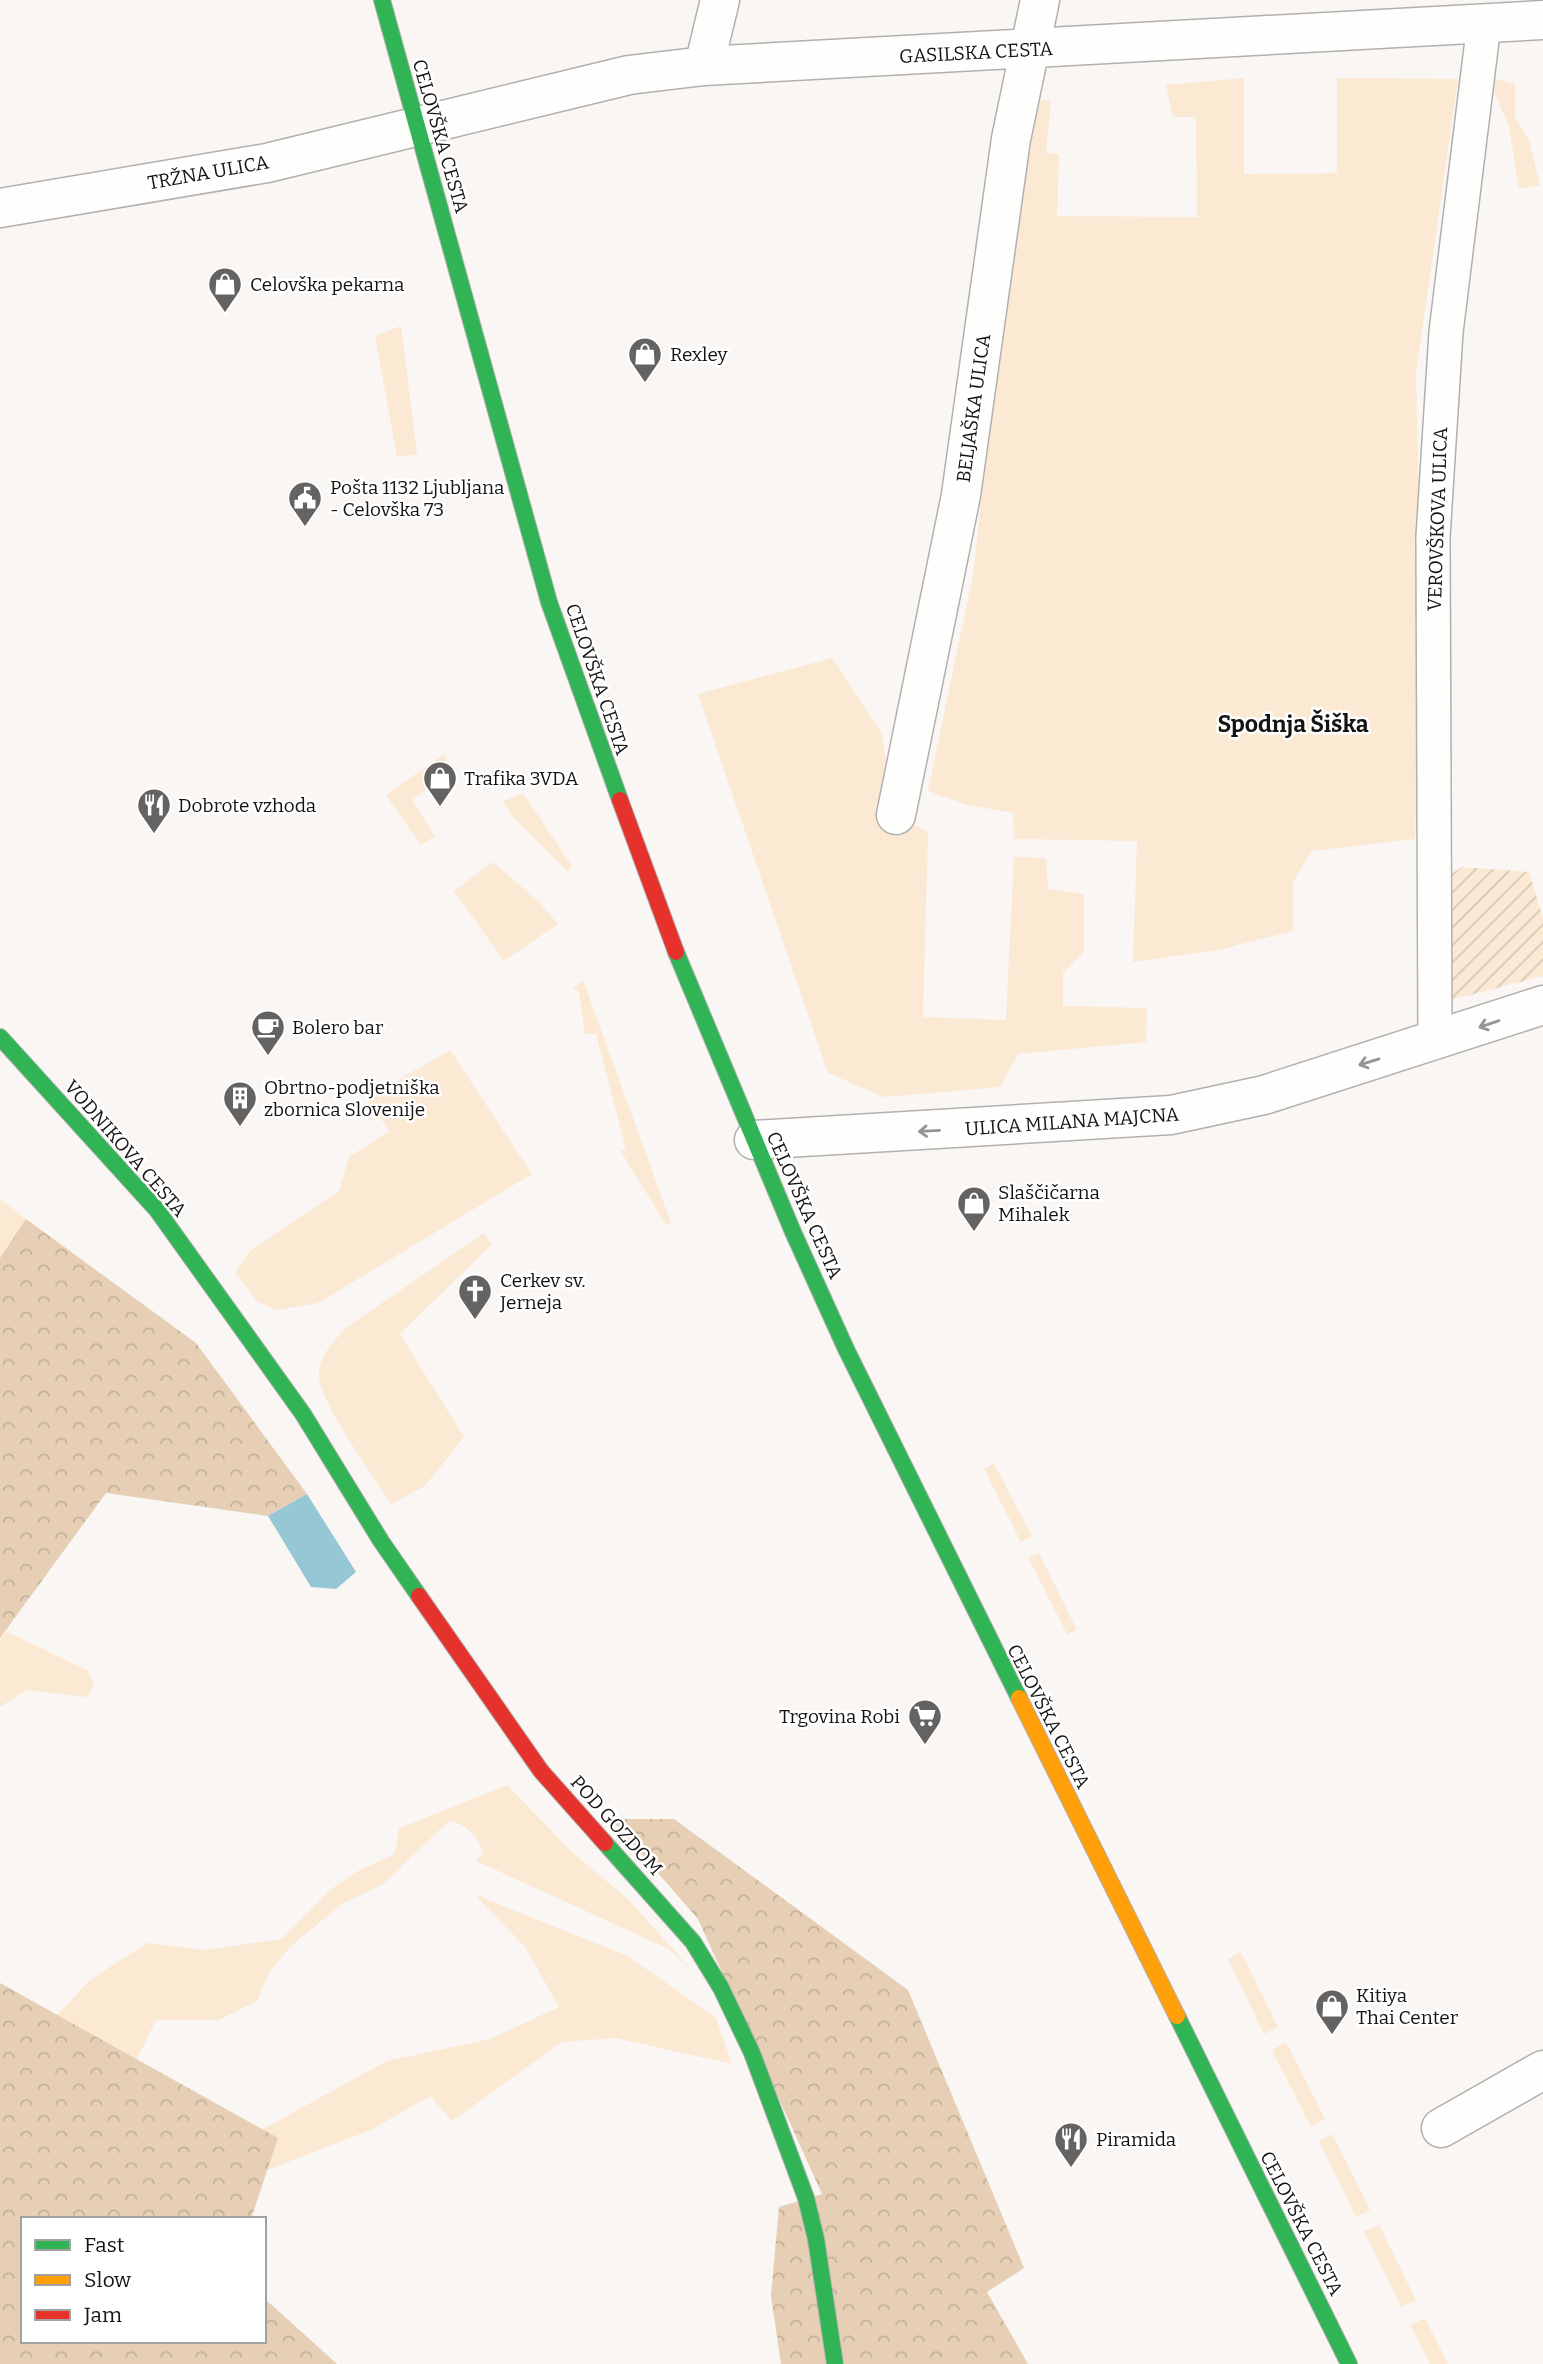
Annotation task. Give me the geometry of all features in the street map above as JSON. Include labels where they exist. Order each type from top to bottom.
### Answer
[{"type":"main road","name":"CELOVŠKA CESTA","points":[[382,0],[415,128],[456,263],[549,602],[622,815],[754,1140],[846,1349],[1349,2364]]},
{"type":"main road","name":"VODNIKOVA CESTA","points":[[0,1037],[157,1210],[263,1359]]},
{"type":"main road","name":"POD GOZDOM","points":[[263,1359],[303,1414],[381,1541],[541,1771],[693,1942],[721,1988],[752,2053],[806,2198],[816,2239],[835,2364]]},
{"type":"street","points":[[704,66],[720,0]]},
{"type":"street","name":"BELJAŠKA ULICA","points":[[897,815],[961,495],[1011,139],[1040,0]]},
{"type":"street","name":"GASILSKA CESTA","points":[[415,128],[629,75],[704,66],[1031,48],[1486,12],[1543,20]]},
{"type":"street","name":"TRŽNA ULICA","points":[[0,208],[267,163],[415,128]]},
{"type":"street","name":"ULICA MILANA MAJCNA","points":[[754,1140],[1171,1115],[1265,1095],[1543,1005]]},
{"type":"street","points":[[1441,2128],[1543,2070]]},
{"type":"lane","name":"VEROVŠKOVA ULICA","points":[[1435,1042],[1433,537],[1447,332],[1486,12]]},
{"type":"shaded area","points":[[1488,77],[1515,84],[1515,117],[1529,140],[1540,186],[1519,188],[1509,127]]},
{"type":"shaded area","points":[[1244,78],[1244,174],[1337,173],[1337,78],[1458,79],[1416,373],[1421,611],[1415,839],[1311,851],[1293,882],[1293,931],[1218,950],[1133,962],[1137,841],[1014,839],[1013,813],[964,804],[928,791],[973,575],[992,401],[1036,101],[1051,100],[1046,153],[1059,154],[1057,216],[1197,217],[1196,117],[1173,117],[1166,85]]},
{"type":"shaded area","points":[[401,326],[417,455],[397,456],[375,336]]},
{"type":"shaded area","points":[[832,658],[881,732],[897,815],[928,832],[923,1017],[1006,1020],[1014,857],[1046,858],[1048,889],[1084,894],[1084,952],[1063,973],[1063,1006],[1147,1008],[1146,1042],[1018,1054],[1000,1087],[884,1097],[828,1073],[698,694]]},
{"type":"shaded area","points":[[444,754],[449,772],[412,800],[435,836],[421,845],[386,795]]},
{"type":"shaded area","points":[[523,793],[572,866],[567,871],[511,815],[503,801]]},
{"type":"shaded area","points":[[493,862],[539,902],[558,924],[504,961],[454,891]]},
{"type":"shaded area","points":[[1462,867],[1529,872],[1543,918],[1543,976],[1450,1000],[1446,877]]},
{"type":"shaded area","points":[[583,980],[671,1223],[666,1225],[620,1150],[626,1149],[596,1034],[585,1034],[579,992],[573,988]]},
{"type":"shaded area","points":[[450,1050],[532,1174],[318,1303],[276,1310],[258,1302],[235,1273],[250,1251],[339,1191],[349,1157],[390,1131],[366,1099]]},
{"type":"shaded area","points":[[0,1199],[26,1219],[0,1258]]},
{"type":"shaded area","points":[[484,1233],[492,1244],[400,1334],[464,1437],[425,1486],[391,1504],[329,1405],[319,1378],[321,1363],[327,1350],[347,1327]]},
{"type":"shaded area","points":[[994,1463],[1032,1537],[1021,1542],[984,1469]]},
{"type":"shaded area","points":[[1039,1553],[1077,1630],[1067,1634],[1028,1557]]},
{"type":"shaded area","points":[[6,1631],[88,1671],[94,1686],[88,1697],[27,1690],[0,1707],[0,1638]]},
{"type":"shaded area","points":[[507,1785],[572,1852],[629,1900],[695,1974],[669,1949],[476,1861],[483,1853],[479,1842],[466,1828],[449,1821],[383,1884],[342,1904],[291,1946],[268,1974],[257,2001],[219,2020],[156,2020],[137,2059],[57,2015],[90,1980],[147,1943],[204,1950],[282,1939],[330,1890],[358,1871],[395,1854],[399,1828]]},
{"type":"shaded area","points":[[474,1894],[628,1956],[716,2018],[732,2064],[615,2038],[562,2042],[452,2121],[430,2096],[371,2130],[267,2170],[278,2138],[261,2130],[387,2061],[490,2039],[559,2007],[525,1947]]},
{"type":"shaded area","points":[[1241,1952],[1278,2027],[1264,2034],[1228,1959]]},
{"type":"shaded area","points":[[1286,2042],[1325,2119],[1311,2127],[1272,2050]]},
{"type":"shaded area","points":[[1332,2134],[1370,2210],[1356,2217],[1319,2141]]},
{"type":"shaded area","points":[[1379,2225],[1416,2300],[1401,2307],[1364,2231]]},
{"type":"shaded area","points":[[1425,2318],[1448,2364],[1430,2364],[1410,2325]]},
{"type":"green space","points":[[26,1219],[196,1343],[307,1494],[268,1516],[106,1493],[0,1638],[0,1258]]},
{"type":"green space","points":[[611,1819],[674,1819],[908,1990],[1024,2268],[987,2292],[1028,2364],[781,2364],[771,2296],[779,2207],[822,2194],[698,1919]]},
{"type":"green space","points":[[0,1983],[278,2138],[252,2217],[21,2217],[21,2343],[266,2343],[266,2300],[337,2364],[0,2364]]},
{"type":"water","points":[[307,1494],[356,1572],[336,1589],[311,1587],[268,1516]]},
{"type":"traffic: fast","points":[[382,0],[549,602],[620,800]]},
{"type":"traffic: fast","points":[[676,952],[793,1232],[846,1349],[1019,1698]]},
{"type":"traffic: fast","points":[[0,1037],[157,1210],[303,1414],[381,1541],[419,1596]]},
{"type":"traffic: fast","points":[[605,1843],[693,1942],[721,1988],[752,2053],[806,2198],[816,2239],[835,2364]]},
{"type":"traffic: fast","points":[[1177,2016],[1349,2364]]},
{"type":"traffic: slow","points":[[1019,1698],[1177,2016]]},
{"type":"traffic: jam","points":[[620,800],[676,952]]},
{"type":"traffic: jam","points":[[419,1596],[541,1771],[605,1843]]},
{"type":"place","name":"Celovška pekarna","points":[[225,314]]},
{"type":"place","name":"Rexley","points":[[645,384]]},
{"type":"place","name":"Pošta 1132 Ljubljana - Celovška 73","points":[[305,528]]},
{"type":"place","name":"Trafika 3VDA","points":[[440,808]]},
{"type":"place","name":"Dobrote vzhoda","points":[[154,835]]},
{"type":"place","name":"Bolero bar","points":[[268,1057]]},
{"type":"place","name":"Obrtno-podjetniška zbornica Slovenije","points":[[240,1128]]},
{"type":"place","name":"Slaščičarna Mihalek","points":[[974,1233]]},
{"type":"place","name":"Cerkev sv. Jerneja","points":[[475,1321]]},
{"type":"place","name":"Trgovina Robi","points":[[925,1746]]},
{"type":"place","name":"Kitiya Thai Center","points":[[1332,2036]]},
{"type":"place","name":"Piramida","points":[[1071,2169]]},
{"type":"district","name":"Spodnja Šiška","points":[[1293,724]]}]
